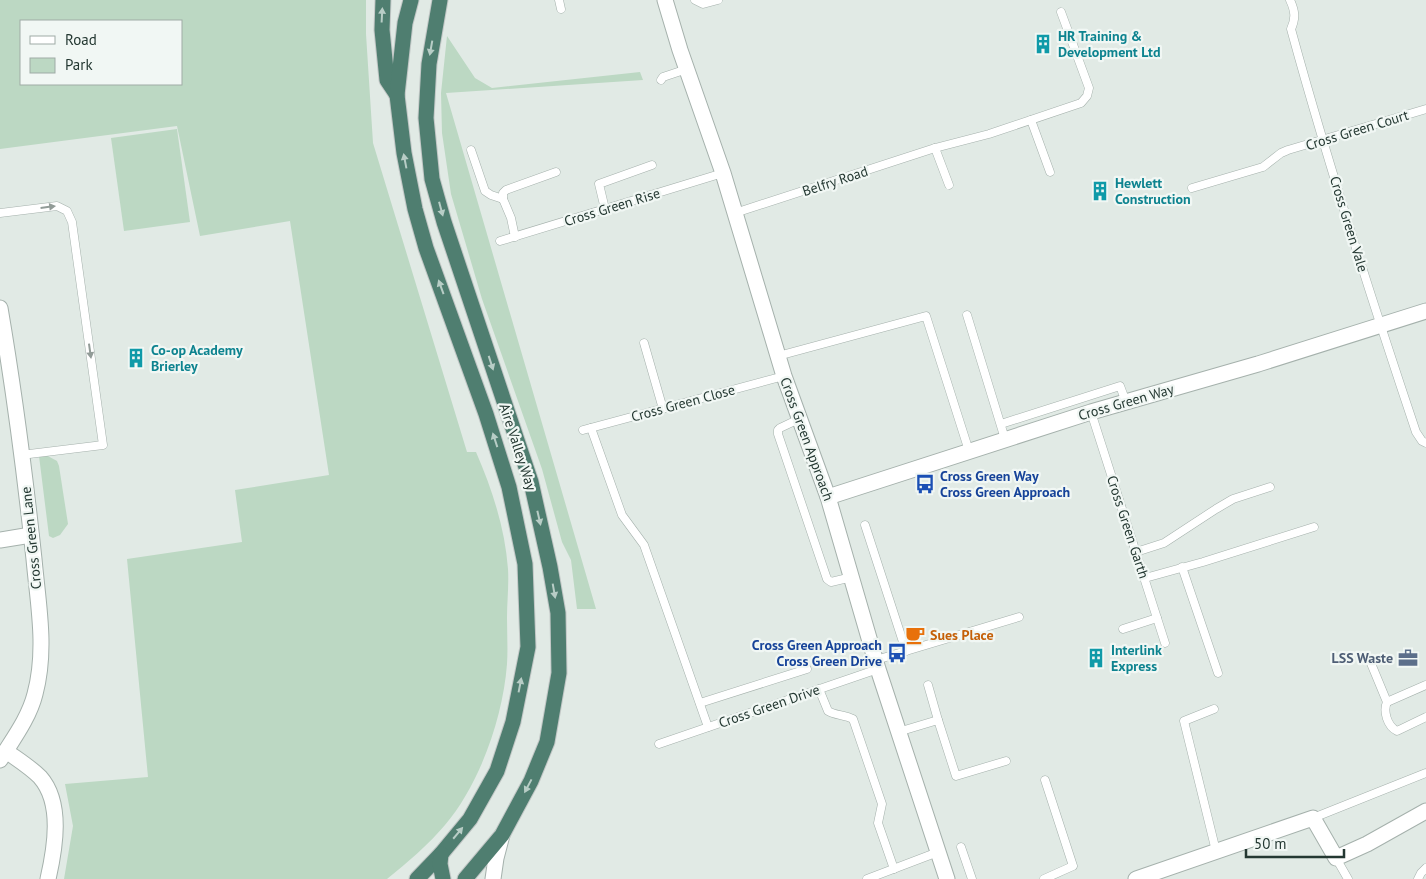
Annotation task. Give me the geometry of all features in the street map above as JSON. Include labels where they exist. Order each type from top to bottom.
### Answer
[{"type":"highway","points":[[383,0],[382,30],[387,80],[397,96]]},
{"type":"highway","name":"Aire Valley Way","points":[[411,0],[406,23],[397,96],[404,153],[415,209],[426,248],[486,414],[510,487],[525,564],[528,647],[513,722],[497,771],[470,819],[441,854],[421,874]]},
{"type":"highway","name":"Aire Valley Way","points":[[440,0],[429,64],[426,118],[432,178],[444,222],[531,482],[558,612],[559,673],[547,742],[531,781],[502,835],[465,879]]},
{"type":"highway","points":[[441,854],[440,864],[443,879]]},
{"type":"street","name":"Cross Green Approach","points":[[665,0],[723,172],[784,376],[828,497],[898,732],[948,879]]},
{"type":"street","name":"Cross Green Lane","points":[[0,308],[4,353],[21,455],[31,535],[42,645],[36,693],[20,729],[3,755]]},
{"type":"street","name":"Cross Green Way","points":[[828,497],[1091,412],[1258,364],[1426,311]]},
{"type":"street","points":[[0,540],[31,535]]},
{"type":"street","points":[[3,755],[39,777],[47,787],[52,799],[55,844],[48,879]]},
{"type":"street","points":[[1136,879],[1314,818],[1336,858],[1367,844],[1426,811]]},
{"type":"street","points":[[493,879],[502,835]]},
{"type":"lane","points":[[559,0],[561,9]]},
{"type":"lane","points":[[695,0],[703,4],[718,0]]},
{"type":"lane","name":"Cross Green Vale","points":[[1290,0],[1295,12],[1294,22],[1290,29],[1315,116],[1380,325],[1416,432],[1422,441],[1426,443]]},
{"type":"lane","name":"Belfry Road","points":[[735,213],[935,148],[989,134],[1081,103],[1087,96],[1088,88],[1061,12]]},
{"type":"lane","points":[[660,80],[662,77],[687,69]]},
{"type":"lane","name":"Cross Green Court","points":[[1192,188],[1263,167],[1288,150],[1426,108]]},
{"type":"lane","points":[[1031,120],[1050,172]]},
{"type":"lane","points":[[935,148],[949,185]]},
{"type":"lane","points":[[471,150],[486,191],[503,199]]},
{"type":"lane","points":[[605,209],[599,184],[652,165]]},
{"type":"lane","points":[[515,236],[511,218],[503,199],[503,192],[556,172]]},
{"type":"lane","name":"Cross Green Rise","points":[[500,241],[723,172]]},
{"type":"lane","points":[[0,213],[57,206],[67,211],[72,222],[103,445],[21,455]]},
{"type":"lane","points":[[968,315],[1005,439]]},
{"type":"lane","points":[[778,356],[926,316],[969,451]]},
{"type":"lane","points":[[644,343],[663,408]]},
{"type":"lane","name":"Cross Green Close","points":[[700,703],[644,545],[622,515],[587,429],[784,376]]},
{"type":"lane","points":[[1001,424],[1120,386],[1126,402]]},
{"type":"lane","name":"Cross Green Garth","points":[[1091,412],[1165,643]]},
{"type":"lane","points":[[800,419],[780,428],[778,434],[827,579],[831,582],[852,577]]},
{"type":"lane","points":[[1136,552],[1164,543],[1233,499],[1270,487]]},
{"type":"lane","points":[[865,526],[906,651]]},
{"type":"lane","points":[[1145,578],[1314,527]]},
{"type":"lane","points":[[1182,567],[1218,673]]},
{"type":"lane","name":"Cross Green Drive","points":[[659,744],[820,689],[906,651],[1019,617]]},
{"type":"lane","points":[[1123,629],[1158,618]]},
{"type":"lane","points":[[1370,661],[1387,702],[1385,706],[1392,728],[1397,731],[1426,717]]},
{"type":"lane","points":[[708,727],[700,703],[807,669]]},
{"type":"lane","points":[[928,685],[956,776],[1006,761]]},
{"type":"lane","points":[[1387,702],[1426,685]]},
{"type":"lane","points":[[820,689],[830,713],[853,718],[882,804],[878,823],[894,869]]},
{"type":"lane","points":[[1214,709],[1184,720],[1216,852]]},
{"type":"lane","points":[[898,732],[938,720]]},
{"type":"lane","points":[[1314,818],[1426,773]]},
{"type":"lane","points":[[1044,879],[1072,866],[1045,780]]},
{"type":"lane","points":[[961,847],[972,879]]},
{"type":"lane","points":[[867,879],[938,852]]},
{"type":"lane","points":[[1336,858],[1348,879]]},
{"type":"lane","points":[[1418,879],[1426,868]]},
{"type":"green space","points":[[0,0],[366,0],[366,34],[373,143],[467,452],[476,452],[492,494],[504,539],[508,575],[505,684],[501,706],[488,749],[469,790],[445,825],[418,853],[387,879],[64,879],[73,826],[65,784],[148,777],[127,559],[242,542],[235,490],[329,475],[290,221],[200,236],[177,126],[0,149]]},
{"type":"green space","points":[[447,36],[475,78],[492,88],[640,72],[643,80],[446,93],[596,609],[577,609],[571,560],[562,542],[542,469],[482,299],[451,194],[442,133],[441,93]]},
{"type":"green space","points":[[177,129],[190,222],[124,231],[111,138]]},
{"type":"green space","points":[[46,455],[57,461],[59,466],[68,524],[60,535],[53,538],[49,536],[39,456]]},
{"type":"place","name":"HR Training & Development Ltd","points":[[1043,44]]},
{"type":"place","name":"Hewlett Construction","points":[[1100,191]]},
{"type":"place","name":"Co-op Academy Brierley","points":[[136,358]]},
{"type":"place","name":"Cross Green Way Cross Green Approach","points":[[925,484]]},
{"type":"place","name":"Sues Place","points":[[915,635]]},
{"type":"place","name":"Cross Green Approach Cross Green Drive","points":[[897,653]]},
{"type":"place","name":"Interlink Express","points":[[1096,658]]},
{"type":"place","name":"LSS Waste","points":[[1408,658]]}]
